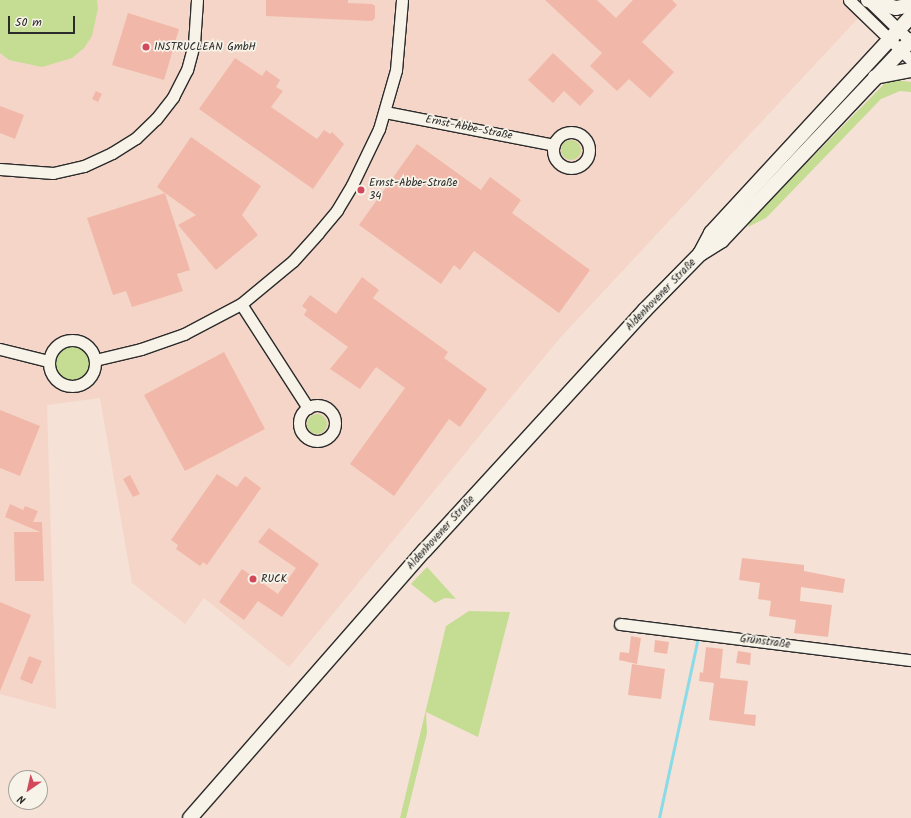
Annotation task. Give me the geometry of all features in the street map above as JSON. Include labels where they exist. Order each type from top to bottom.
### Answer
[{"type":"main road","points":[[868,0],[896,8],[911,5]]},
{"type":"main road","name":"Aldenhovener Straße","points":[[700,254],[711,233],[911,16]]},
{"type":"main road","name":"Aldenhovener Straße","points":[[190,818],[426,550],[644,312],[700,254],[722,240],[875,77],[909,46]]},
{"type":"main road","points":[[875,77],[911,70]]},
{"type":"street","points":[[0,169],[53,173],[84,166],[112,154],[136,138],[156,119],[173,97],[187,70],[194,44],[197,0]]},
{"type":"street","points":[[95,360],[141,349],[184,334],[241,304],[293,261],[337,210],[361,169],[385,112],[396,70],[402,0]]},
{"type":"street","points":[[849,0],[909,46]]},
{"type":"street","points":[[868,0],[894,33]]},
{"type":"street","name":"Ernst-Abbe-Straße","points":[[385,112],[554,144]]},
{"type":"street","points":[[241,304],[308,408]]},
{"type":"street","points":[[72,339],[90,348],[95,360],[92,374],[82,384],[75,386],[61,384],[55,379],[48,361],[54,347],[72,339]]},
{"type":"street","points":[[0,349],[48,361]]},
{"type":"street","name":"Grünstraße","points":[[620,624],[911,660]]},
{"type":"shaded area","points":[[97,0],[875,0],[559,339],[289,667],[204,598],[185,624],[132,583],[100,398],[47,405],[56,709],[0,694],[0,53],[9,60],[98,8]]},
{"type":"green space","points":[[0,0],[97,0],[98,8],[92,36],[84,48],[72,58],[42,67],[9,60],[0,53]]},
{"type":"green space","points":[[889,79],[911,82],[911,92],[900,91],[881,99],[766,218],[748,227],[751,220]]},
{"type":"green space","points":[[567,140],[575,140],[581,146],[581,154],[575,160],[567,160],[561,154],[561,146]]},
{"type":"green space","points":[[69,346],[75,346],[79,347],[86,353],[89,363],[88,370],[82,377],[75,380],[69,380],[65,379],[58,373],[55,366],[55,360],[56,356],[62,349]]},
{"type":"green space","points":[[313,414],[321,414],[327,420],[327,428],[321,434],[313,434],[307,428],[307,420]]},
{"type":"green space","points":[[427,567],[456,599],[445,598],[435,603],[411,584]]},
{"type":"green space","points":[[469,611],[510,612],[478,737],[426,712],[427,733],[406,818],[400,818],[446,626]]},
{"type":"building","points":[[266,0],[348,0],[348,3],[372,4],[375,6],[375,18],[372,21],[266,16]]},
{"type":"building","points":[[545,0],[597,0],[616,18],[633,0],[672,0],[677,5],[642,42],[674,72],[650,98],[629,79],[617,91],[590,66],[602,53]]},
{"type":"building","name":"INSTRUCLEAN GmbH","points":[[128,13],[179,29],[164,80],[112,65]]},
{"type":"building","points":[[553,53],[594,91],[580,106],[564,91],[553,103],[528,80]]},
{"type":"building","points":[[235,58],[262,76],[266,70],[280,80],[276,87],[283,91],[271,107],[317,139],[324,130],[330,134],[332,132],[344,144],[313,189],[199,109]]},
{"type":"building","points":[[96,91],[102,94],[98,102],[92,99]]},
{"type":"building","points":[[0,106],[24,115],[15,139],[0,133]]},
{"type":"building","points":[[191,137],[261,186],[242,215],[258,235],[216,270],[178,225],[196,215],[157,187]]},
{"type":"building","points":[[417,144],[481,190],[490,177],[521,200],[512,213],[590,270],[559,313],[474,251],[460,270],[454,265],[441,284],[359,225]]},
{"type":"building","points":[[165,193],[190,270],[177,274],[183,291],[132,307],[126,291],[113,295],[87,218]]},
{"type":"building","points":[[362,277],[379,290],[373,298],[448,352],[444,358],[487,389],[460,427],[449,419],[394,496],[350,464],[405,388],[376,367],[360,389],[330,369],[348,347],[304,315],[307,310],[302,306],[310,295],[336,314]]},
{"type":"building","points":[[224,352],[265,429],[185,471],[144,395]]},
{"type":"building","points":[[0,410],[40,426],[20,476],[0,468]]},
{"type":"building","points":[[217,474],[237,487],[245,476],[261,488],[207,565],[203,562],[200,566],[176,549],[178,545],[171,540]]},
{"type":"building","points":[[130,475],[140,494],[133,497],[123,479]]},
{"type":"building","points":[[10,504],[23,510],[25,506],[38,511],[33,522],[42,522],[44,581],[15,581],[14,532],[40,532],[5,517]]},
{"type":"building","points":[[269,528],[319,564],[282,617],[258,601],[244,620],[219,602],[242,569],[278,594],[296,568],[258,542]]},
{"type":"building","points":[[742,558],[804,565],[804,571],[845,579],[843,593],[801,587],[800,601],[832,605],[828,637],[794,633],[796,620],[769,616],[771,601],[758,599],[760,583],[739,580]]},
{"type":"building","points":[[0,602],[31,615],[0,691]]},
{"type":"building","points":[[631,636],[641,638],[637,664],[619,660],[620,652],[629,653]]},
{"type":"building","points":[[655,640],[669,642],[667,654],[654,652]]},
{"type":"building","points":[[706,647],[723,649],[720,678],[748,681],[744,714],[756,715],[755,726],[709,720],[714,683],[699,681],[700,672],[703,673]]},
{"type":"building","points":[[738,651],[751,653],[750,665],[736,663]]},
{"type":"building","points":[[29,656],[42,661],[32,684],[20,679]]},
{"type":"building","points":[[632,664],[665,669],[661,699],[628,695]]},
{"type":"waterway","points":[[659,818],[698,637]]},
{"type":"place","name":"INSTRUCLEAN GmbH","points":[[146,47]]},
{"type":"place","name":"Ernst-Abbe-Straße 34","points":[[361,190]]},
{"type":"place","name":"RUCK","points":[[253,579]]}]
